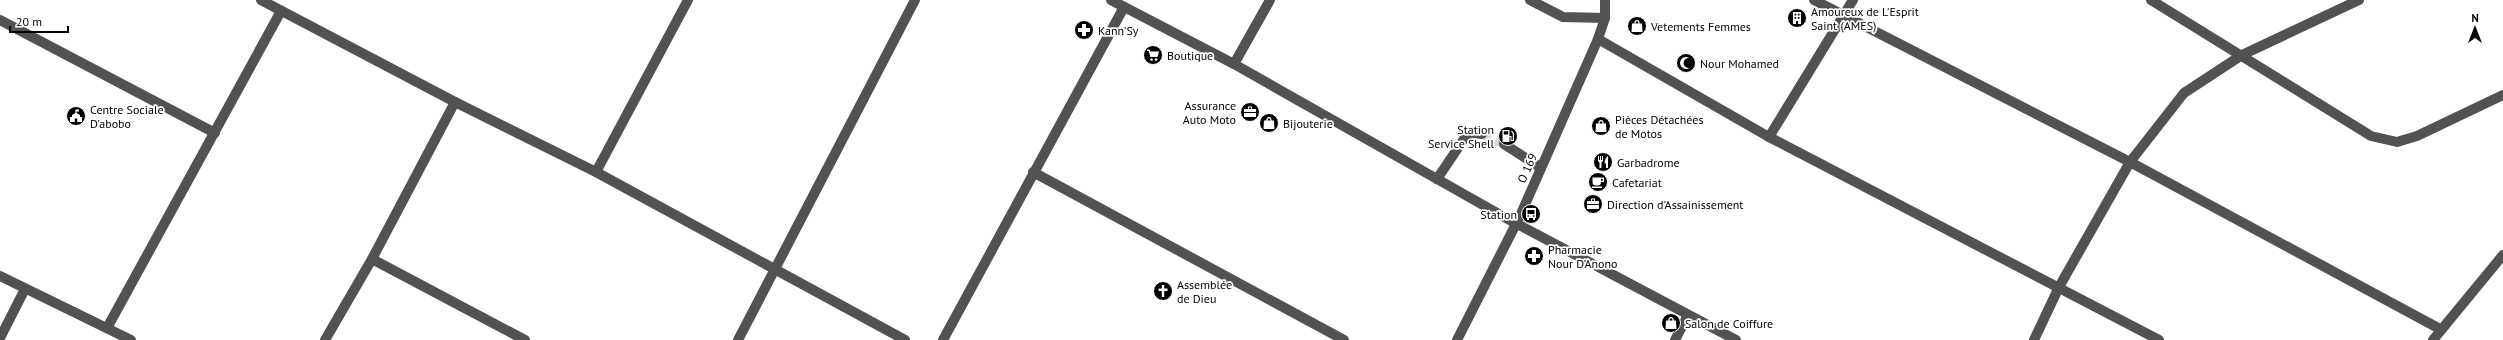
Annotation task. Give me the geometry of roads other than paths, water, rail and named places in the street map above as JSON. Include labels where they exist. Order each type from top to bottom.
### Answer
[{"type":"street","points":[[261,0],[455,102],[596,172],[906,340]]},
{"type":"street","points":[[596,172],[688,0]]},
{"type":"street","points":[[738,340],[915,0]]},
{"type":"street","points":[[1111,0],[1234,64],[1516,224],[1736,340]]},
{"type":"street","points":[[1234,64],[1270,0]]},
{"type":"street","points":[[1530,0],[1563,17],[1604,18]]},
{"type":"street","name":"O 169","points":[[1457,340],[1516,224],[1598,39],[1604,18],[1605,0]]},
{"type":"street","points":[[1814,0],[1996,96],[2130,162],[2440,329]]},
{"type":"street","points":[[1769,137],[1845,16],[1853,0]]},
{"type":"street","points":[[2151,0],[2371,136],[2396,142],[2417,136],[2503,95]]},
{"type":"street","points":[[2034,340],[2059,287],[2130,162],[2184,93],[2242,55],[2359,0]]},
{"type":"street","points":[[943,340],[1124,7]]},
{"type":"street","points":[[107,328],[281,11]]},
{"type":"street","points":[[0,20],[215,133]]},
{"type":"street","points":[[1598,39],[1769,137],[2159,340]]},
{"type":"street","points":[[325,340],[372,259],[455,102]]},
{"type":"street","points":[[1437,179],[1466,136],[1472,133],[1482,134]]},
{"type":"street","points":[[1504,144],[1541,168]]},
{"type":"street","points":[[1033,172],[1344,340]]},
{"type":"street","points":[[2433,340],[2440,329],[2503,255]]},
{"type":"street","points":[[372,259],[525,340]]},
{"type":"street","points":[[0,276],[131,340]]},
{"type":"street","points":[[0,338],[25,289]]},
{"type":"street","points":[[1675,340],[1688,315]]},
{"type":"tunnel","points":[[1482,134],[1504,144]]},
{"type":"place","name":"Amoureux de L'Esprit Saint (AMES)","points":[[1797,18]]},
{"type":"place","name":"Vetements Femmes","points":[[1637,26]]},
{"type":"place","name":"Kann’Sy","points":[[1084,30]]},
{"type":"place","name":"Boutique","points":[[1153,55]]},
{"type":"place","name":"Nour Mohamed","points":[[1686,63]]},
{"type":"place","name":"Assurance Auto Moto","points":[[1250,112]]},
{"type":"place","name":"Centre Sociale D'abobo","points":[[76,116]]},
{"type":"place","name":"Bijouterie","points":[[1269,123]]},
{"type":"place","name":"Pièces Détachées de Motos","points":[[1601,126]]},
{"type":"place","name":"Station Service Shell","points":[[1508,136]]},
{"type":"place","name":"Garbadrome","points":[[1603,162]]},
{"type":"place","name":"Cafetariat","points":[[1598,182]]},
{"type":"place","name":"Direction d'Assainissement","points":[[1593,204]]},
{"type":"place","name":"Station","points":[[1531,214]]},
{"type":"place","name":"Pharmacie Nour D’Anono","points":[[1534,256]]},
{"type":"place","name":"Assemblée de Dieu","points":[[1163,291]]},
{"type":"place","name":"Salon de Coiffure","points":[[1671,323]]}]
